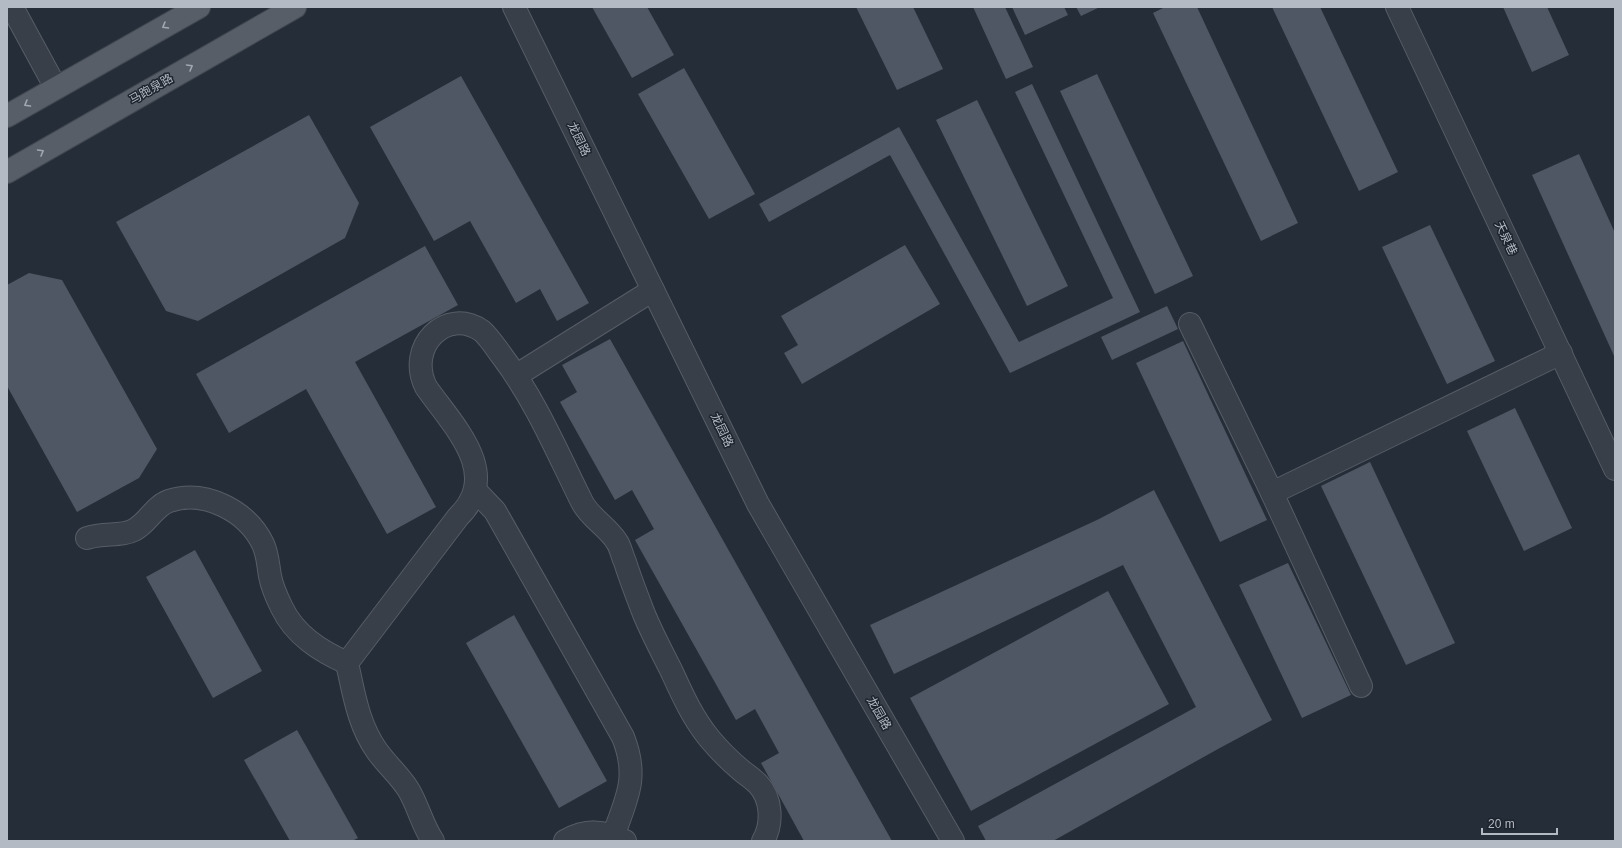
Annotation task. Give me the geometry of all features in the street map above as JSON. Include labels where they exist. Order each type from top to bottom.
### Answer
[{"type":"main road","points":[[7,116],[199,7]]},
{"type":"main road","name":"马跑泉路","points":[[7,172],[295,7]]},
{"type":"street","points":[[12,7],[56,88]]},
{"type":"street","name":"龙园路","points":[[514,7],[758,504],[953,841]]},
{"type":"street","name":"天泉巷","points":[[1397,7],[1615,469]]},
{"type":"street","points":[[516,375],[653,290]]},
{"type":"street","points":[[433,841],[409,791],[401,778],[377,751],[366,734],[358,715],[347,663],[458,517],[466,510],[475,490],[477,478],[472,455],[421,377],[419,366],[422,350],[431,336],[440,329],[450,325],[462,324],[472,326],[483,332],[516,375],[552,438],[584,505],[617,542],[643,611],[691,713],[709,738],[730,760],[759,785],[765,794],[770,816],[769,828],[763,841]]},
{"type":"street","points":[[1190,324],[1272,493],[1361,686]]},
{"type":"street","points":[[1272,493],[1561,353]]},
{"type":"street","points":[[475,490],[495,511],[626,743],[631,764],[631,778],[619,838],[590,832],[578,833],[565,841]]},
{"type":"street","points":[[88,538],[97,535],[133,531],[141,526],[153,512],[168,502],[185,499],[202,499],[219,503],[234,511],[256,532],[268,559],[270,576],[275,592],[291,623],[302,636],[316,647],[347,663]]},
{"type":"building","points":[[592,7],[647,7],[674,55],[632,78]]},
{"type":"building","points":[[856,7],[913,7],[943,69],[897,90]]},
{"type":"building","points":[[973,7],[1005,7],[1033,67],[1006,79]]},
{"type":"building","points":[[1012,7],[1064,7],[1068,15],[1025,35]]},
{"type":"building","points":[[1076,7],[1100,7],[1081,16]]},
{"type":"building","points":[[1165,7],[1197,7],[1298,223],[1261,241],[1153,13]]},
{"type":"building","points":[[1272,7],[1320,7],[1398,172],[1359,191]]},
{"type":"building","points":[[1503,7],[1547,7],[1569,55],[1532,72]]},
{"type":"building","points":[[684,68],[755,194],[709,219],[638,94]]},
{"type":"building","points":[[1097,74],[1193,276],[1155,294],[1060,91]]},
{"type":"building","points":[[461,76],[589,303],[557,321],[540,289],[516,303],[470,221],[434,241],[370,127]]},
{"type":"building","points":[[1032,84],[1140,312],[1010,373],[890,155],[769,222],[759,204],[899,127],[1019,342],[1113,298],[1015,92]]},
{"type":"building","points":[[977,100],[1068,286],[1027,306],[936,120]]},
{"type":"building","points":[[309,115],[359,203],[345,238],[198,321],[166,311],[116,222]]},
{"type":"building","points":[[1579,154],[1615,233],[1615,358],[1532,175]]},
{"type":"building","points":[[1430,225],[1495,361],[1447,384],[1382,247]]},
{"type":"building","points":[[905,245],[940,304],[802,384],[784,353],[798,345],[781,316]]},
{"type":"building","points":[[425,246],[458,305],[355,362],[436,507],[387,534],[306,389],[229,433],[196,374]]},
{"type":"building","points":[[29,273],[62,280],[157,449],[139,478],[77,512],[7,386],[7,285]]},
{"type":"building","points":[[1167,306],[1178,329],[1112,360],[1101,337]]},
{"type":"building","points":[[610,339],[892,841],[804,841],[761,763],[779,753],[755,709],[736,720],[635,540],[654,529],[632,490],[615,500],[560,402],[577,392],[562,365]]},
{"type":"building","points":[[1183,341],[1267,520],[1220,542],[1136,363]]},
{"type":"building","points":[[1515,408],[1572,528],[1524,551],[1467,431]]},
{"type":"building","points":[[1370,462],[1455,643],[1406,665],[1321,486]]},
{"type":"building","points":[[1154,490],[1272,720],[1053,841],[986,841],[978,826],[1196,707],[1123,565],[894,674],[870,625],[1099,519]]},
{"type":"building","points":[[195,550],[262,671],[213,698],[146,577]]},
{"type":"building","points":[[1288,563],[1351,695],[1302,718],[1239,585]]},
{"type":"building","points":[[1108,591],[1169,704],[971,811],[910,698]]},
{"type":"building","points":[[514,615],[607,781],[559,808],[466,643]]},
{"type":"building","points":[[297,730],[358,838],[352,841],[290,841],[244,760]]}]
